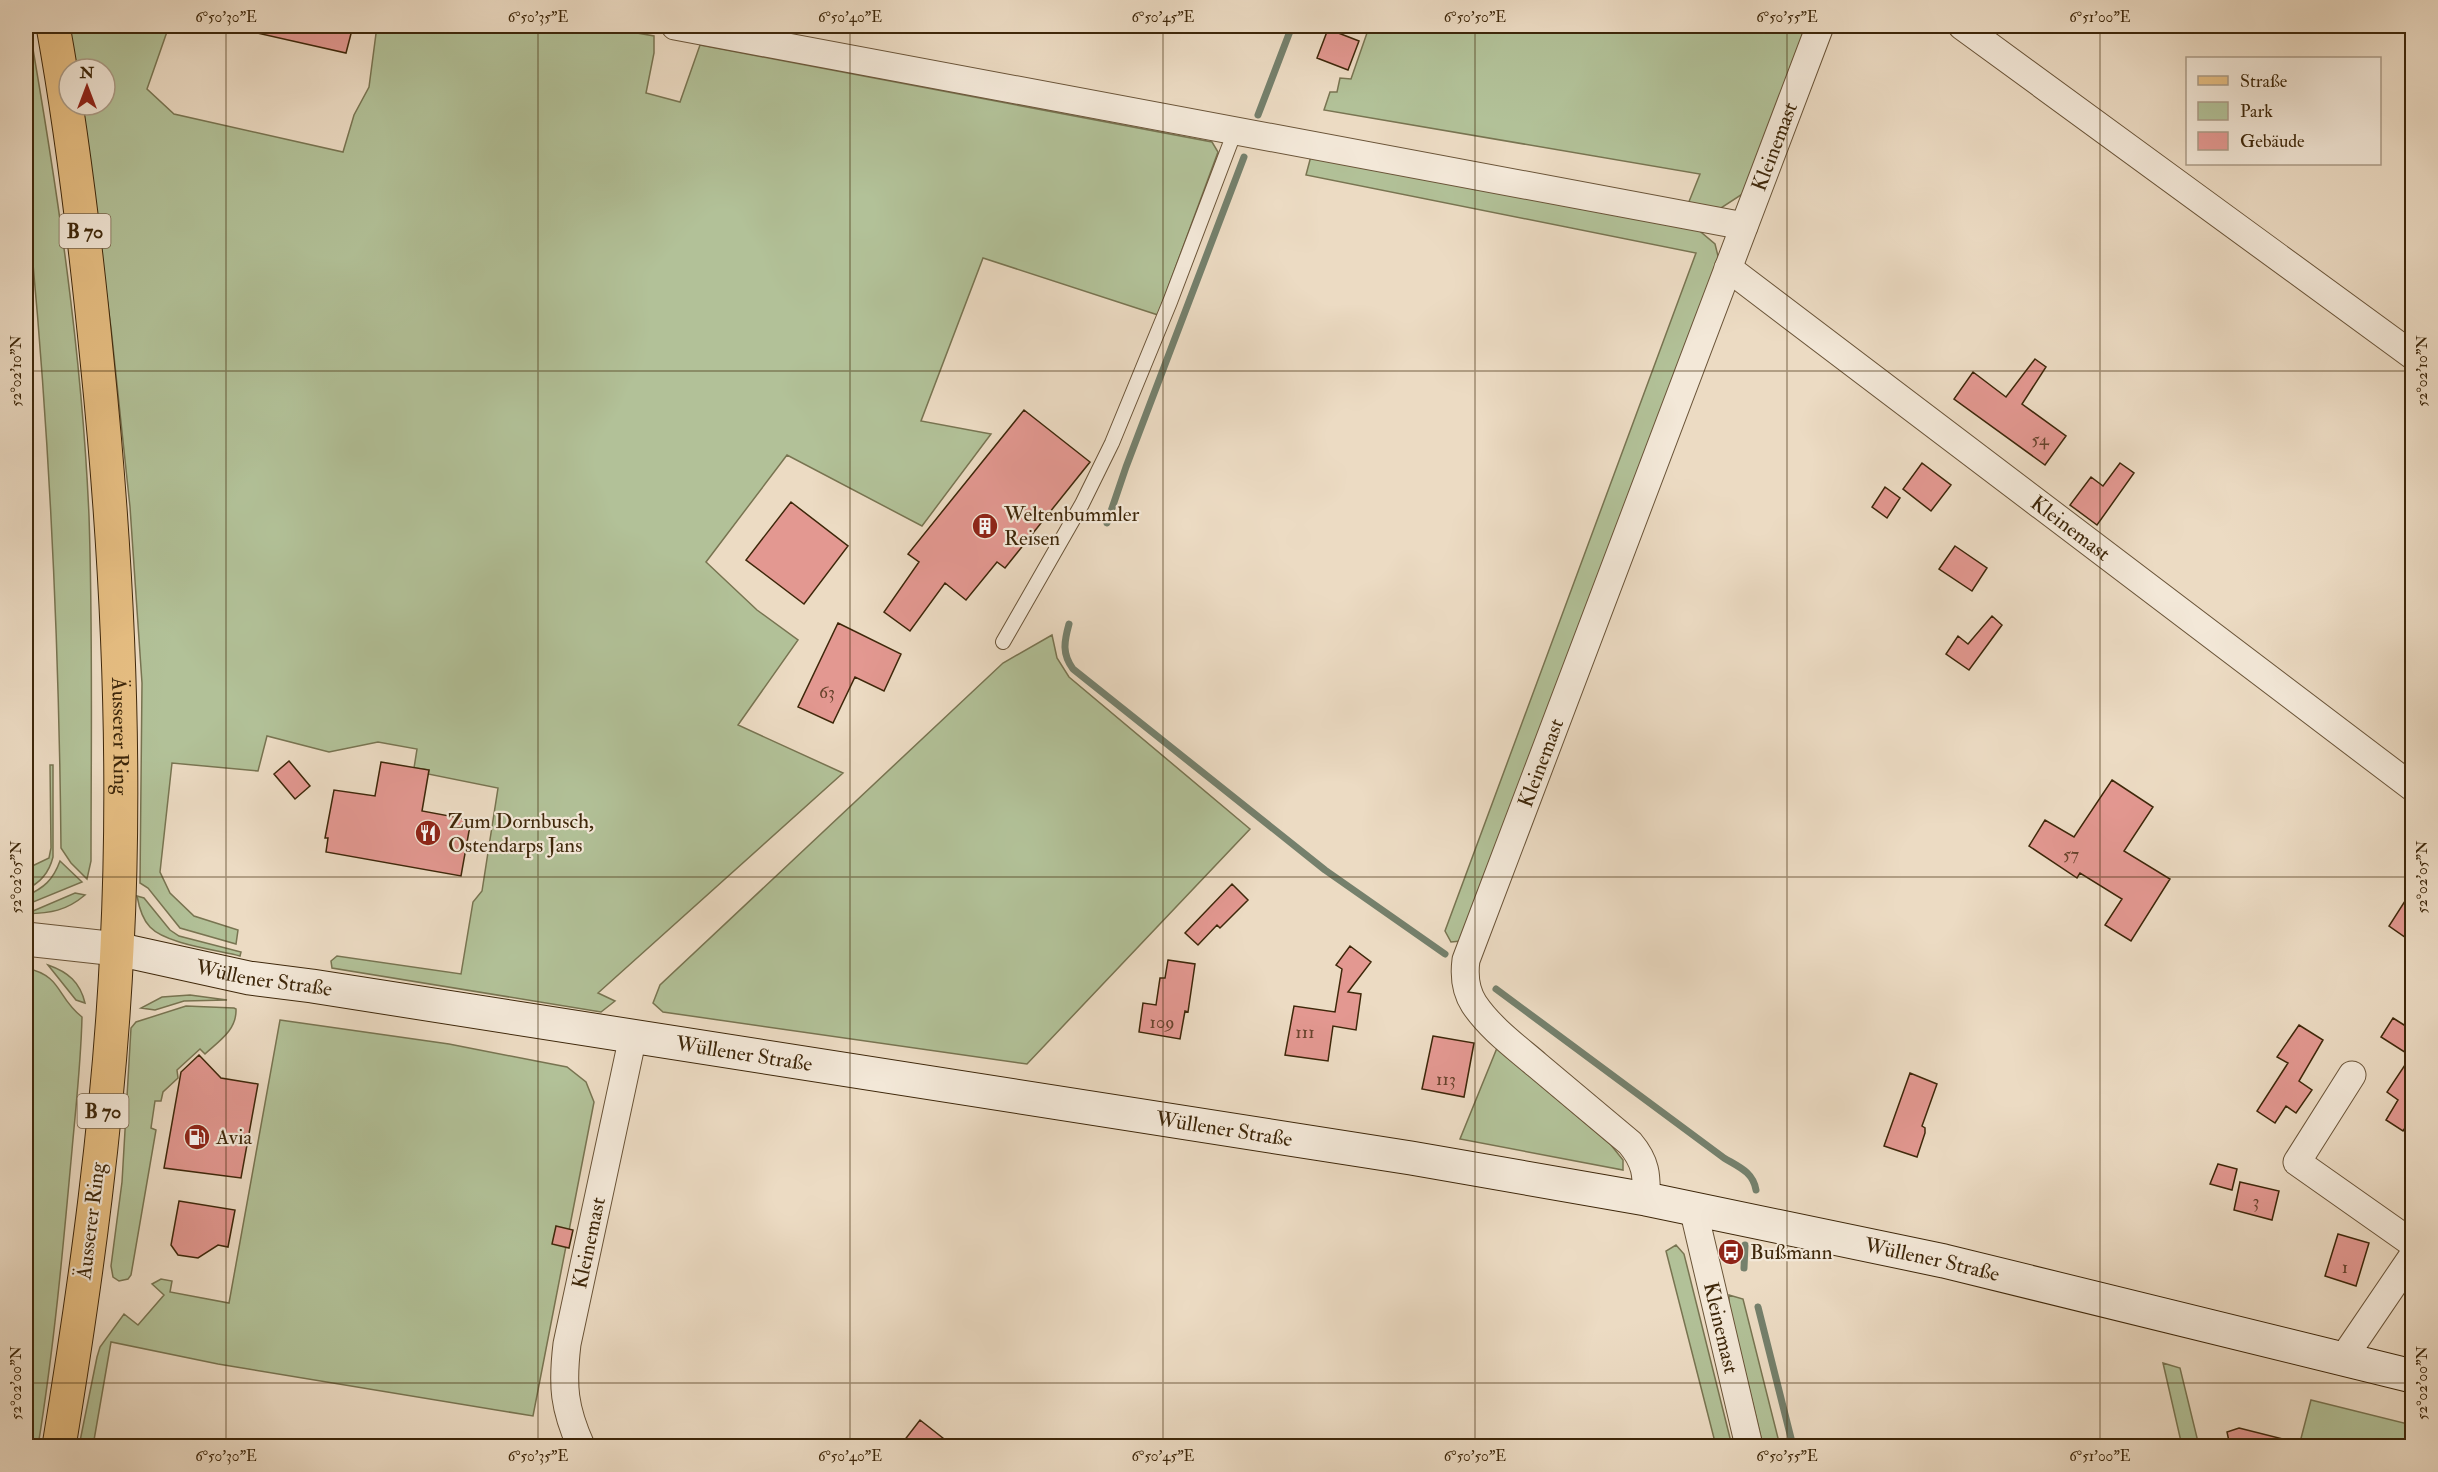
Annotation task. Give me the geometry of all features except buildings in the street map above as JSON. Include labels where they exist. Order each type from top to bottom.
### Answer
[{"type":"main road","name":"Äusserer Ring","points":[[53,26],[83,216],[105,439],[117,624],[121,799],[117,949],[94,1209],[59,1446]]},
{"type":"main road","name":"Wüllener Straße","points":[[26,939],[117,949],[249,978],[1411,1158],[1646,1199],[1944,1261],[2412,1376]]},
{"type":"street","points":[[675,26],[1744,226]]},
{"type":"street","name":"Kleinemast","points":[[1646,1199],[1645,1171],[1640,1155],[1630,1143],[1517,1048],[1485,1018],[1473,1003],[1467,988],[1464,974],[1466,960],[1820,26]]},
{"type":"street","points":[[1962,26],[2412,355]]},
{"type":"street","name":"Kleinemast","points":[[1728,268],[2412,787]]},
{"type":"street","name":"Kleinemast","points":[[581,1446],[569,1419],[563,1379],[567,1344],[633,1036]]},
{"type":"street","points":[[2352,1075],[2297,1162],[2412,1243]]},
{"type":"street","name":"Kleinemast","points":[[1693,1208],[1749,1446]]},
{"type":"street","points":[[2342,1360],[2412,1257]]},
{"type":"lane","points":[[1003,642],[1082,504],[1112,443],[1174,292],[1235,131]]},
{"type":"green space","points":[[26,26],[29,26],[67,270],[86,454],[91,645],[91,861],[87,879],[71,863],[61,848],[52,529],[42,370],[28,211],[26,212]]},
{"type":"green space","points":[[68,26],[169,26],[147,89],[174,114],[343,152],[354,115],[369,87],[377,26],[597,26],[654,36],[654,53],[646,93],[680,102],[700,45],[1212,142],[1218,152],[1158,315],[983,258],[921,421],[991,434],[922,526],[787,455],[706,562],[757,610],[798,640],[738,725],[843,773],[598,993],[615,1001],[601,1012],[332,968],[331,961],[337,956],[461,974],[473,902],[482,891],[498,788],[428,774],[429,770],[414,768],[417,749],[378,742],[329,752],[267,736],[258,771],[172,763],[160,872],[170,893],[194,916],[238,930],[236,944],[180,928],[148,888],[140,883],[142,683],[130,507],[111,328],[83,117],[117,117],[117,57],[73,57]]},
{"type":"green space","points":[[1348,26],[1809,26],[1744,193],[1721,208],[1688,204],[1700,174],[1324,110],[1330,92],[1337,92],[1340,78],[1351,79],[1367,33]]},
{"type":"green space","points":[[1311,156],[1696,228],[1715,244],[1720,264],[1461,941],[1451,942],[1445,931],[1696,253],[1306,175]]},
{"type":"green space","points":[[1052,635],[1057,658],[1069,677],[1250,829],[1027,1064],[663,1012],[653,1003],[660,985],[1003,663]]},
{"type":"green space","points":[[50,765],[53,765],[53,857],[44,877],[26,889],[26,869],[49,858],[51,848]]},
{"type":"green space","points":[[60,861],[82,882],[26,905],[26,896],[47,883]]},
{"type":"green space","points":[[75,893],[85,895],[71,905],[58,910],[26,914]]},
{"type":"green space","points":[[137,896],[144,898],[170,930],[179,936],[241,952],[240,956],[192,946],[158,933],[145,920]]},
{"type":"green space","points":[[48,965],[62,971],[72,979],[80,989],[85,1003],[76,1000]]},
{"type":"green space","points":[[26,968],[47,976],[82,1017],[62,1261],[38,1446],[26,1446]]},
{"type":"green space","points":[[190,995],[227,1000],[184,1001],[155,1010],[141,1008],[162,997]]},
{"type":"green space","points":[[186,1006],[234,1008],[236,1016],[226,1034],[205,1054],[200,1049],[177,1070],[178,1078],[163,1092],[161,1101],[155,1101],[151,1128],[156,1130],[131,1275],[128,1279],[119,1281],[113,1277],[111,1266],[122,1182],[131,1028],[136,1022]]},
{"type":"green space","points":[[280,1020],[449,1044],[567,1067],[586,1082],[594,1102],[533,1416],[218,1364],[111,1342],[93,1446],[79,1446],[100,1347],[124,1314],[138,1325],[164,1295],[152,1284],[161,1279],[172,1281],[170,1292],[229,1303]]},
{"type":"green space","points":[[1497,1048],[1611,1145],[1623,1160],[1623,1170],[1460,1139]]},
{"type":"green space","points":[[1676,1245],[1684,1254],[1732,1446],[1716,1446],[1666,1251]]},
{"type":"green space","points":[[1729,1295],[1743,1299],[1780,1446],[1763,1446],[1729,1306]]},
{"type":"green space","points":[[2163,1363],[2180,1368],[2199,1446],[2182,1446]]},
{"type":"green space","points":[[2311,1400],[2412,1425],[2412,1446],[2299,1446]]},
{"type":"waterway","points":[[1258,115],[1292,26]]},
{"type":"waterway","points":[[1107,523],[1126,467],[1244,157]]},
{"type":"waterway","points":[[1069,624],[1065,648],[1073,669],[1325,870],[1445,954]]},
{"type":"waterway","points":[[1496,989],[1724,1158],[1749,1174],[1756,1190]]},
{"type":"waterway","points":[[1744,1268],[1745,1245]]},
{"type":"waterway","points":[[1758,1307],[1793,1446]]},
{"type":"place","name":"Weltenbummler Reisen","points":[[985,526]]},
{"type":"place","name":"Zum Dornbusch, Ostendarps Jans","points":[[428,833]]},
{"type":"place","name":"Avia","points":[[197,1137]]},
{"type":"place","name":"Bußmann","points":[[1731,1252]]}]
